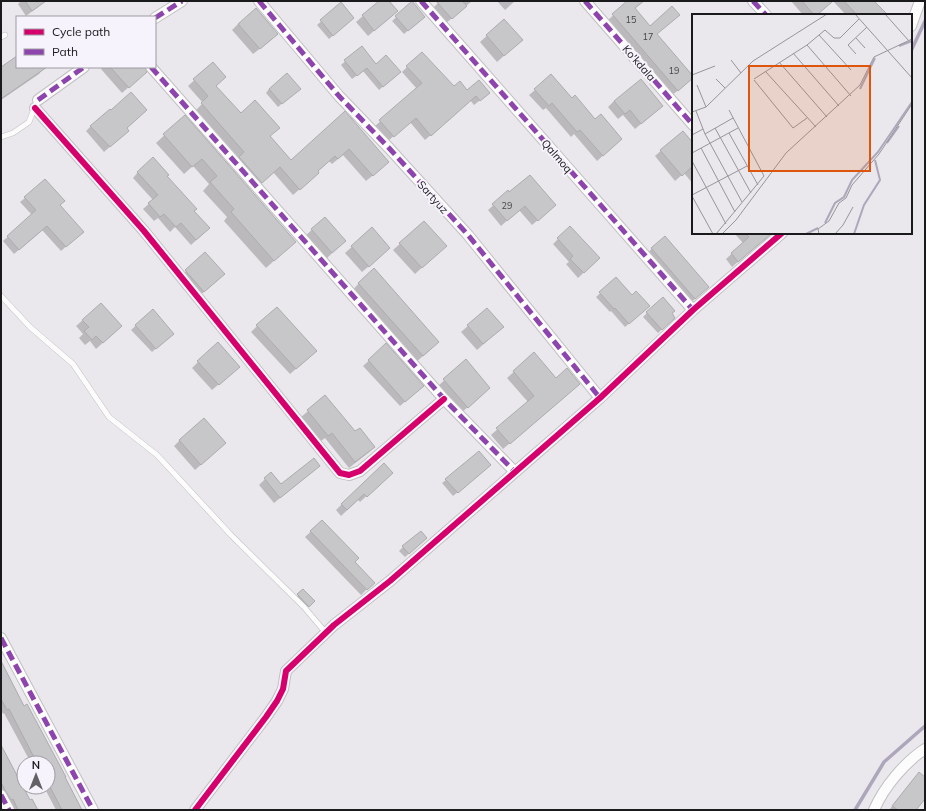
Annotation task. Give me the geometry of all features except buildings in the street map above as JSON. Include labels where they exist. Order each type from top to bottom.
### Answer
[{"type":"street","points":[[156,17],[182,1]]},
{"type":"street","name":"Sartyuz","points":[[259,1],[339,96],[389,148],[468,235],[600,398]]},
{"type":"street","name":"Qalmoq","points":[[421,1],[694,310]]},
{"type":"street","name":"Ko'kdala","points":[[585,1],[692,124]]},
{"type":"street","points":[[754,1],[765,14]]},
{"type":"street","points":[[912,23],[920,1]]},
{"type":"street","points":[[83,68],[36,104],[144,230],[340,473],[349,475],[360,470],[444,400]]},
{"type":"street","points":[[152,68],[444,400],[515,472]]},
{"type":"street","points":[[195,810],[277,701],[283,689],[286,671],[334,625],[390,581],[600,398],[694,310],[781,234]]},
{"type":"street","points":[[1,638],[93,810]]},
{"type":"street","points":[[874,810],[880,796],[892,780],[910,761],[925,749]]},
{"type":"street","points":[[1,795],[9,810]]},
{"type":"lane","points":[[1,137],[13,133],[29,122],[36,104]]},
{"type":"lane","points":[[1,296],[30,327],[73,364],[110,417],[156,455],[231,535],[304,607],[326,633]]},
{"type":"waterway","points":[[912,49],[925,21]]},
{"type":"waterway","points":[[855,810],[884,762],[925,726]]},
{"type":"marked path","points":[[156,17],[182,1]]},
{"type":"marked path","points":[[259,1],[339,96],[389,148],[468,235],[600,398]]},
{"type":"marked path","points":[[421,1],[693,310]]},
{"type":"marked path","points":[[585,1],[692,124]]},
{"type":"marked path","points":[[753,1],[765,14]]},
{"type":"marked path","points":[[38,100],[83,68]]},
{"type":"marked path","points":[[152,68],[444,399],[515,472]]},
{"type":"marked path","points":[[1,638],[93,810]]},
{"type":"marked path","points":[[1,795],[9,810]]},
{"type":"cycle path","points":[[35,108],[144,231],[340,473],[349,475],[360,471],[444,399]]},
{"type":"cycle path","points":[[195,810],[277,701],[283,689],[286,671],[334,625],[390,581],[600,398],[693,310],[781,234]]}]
